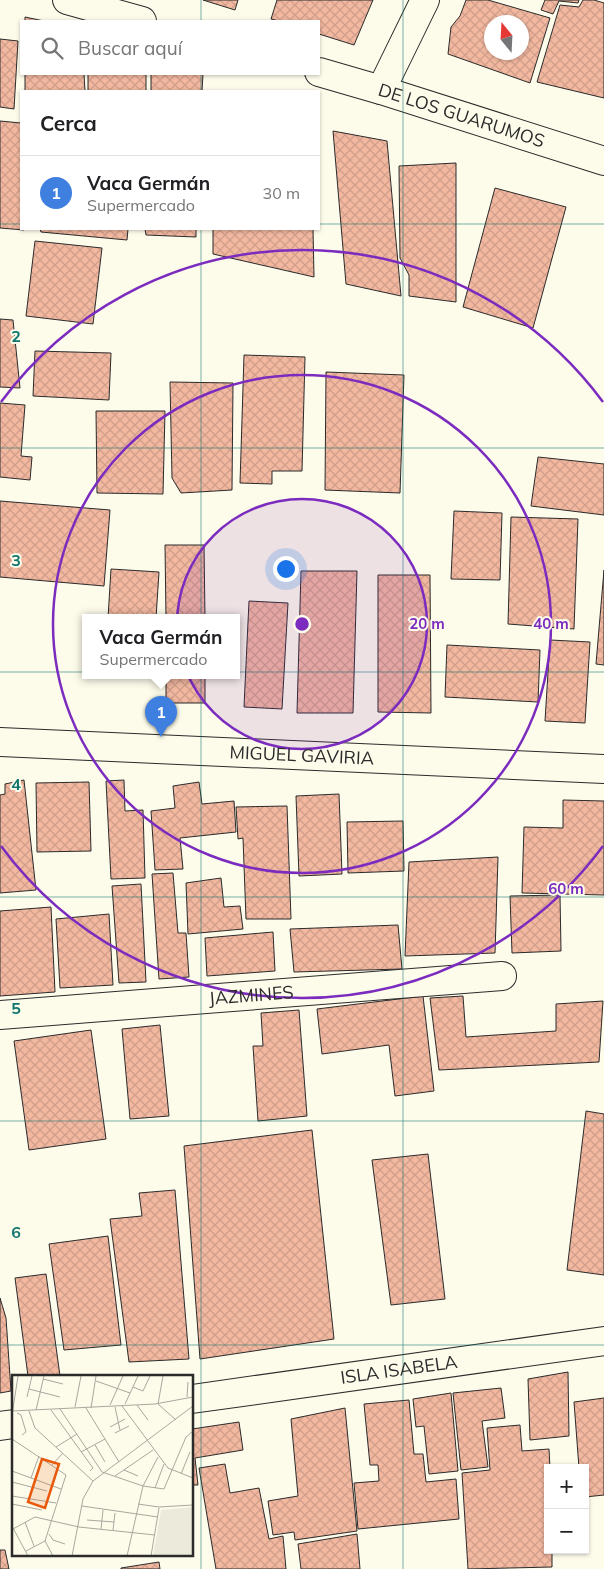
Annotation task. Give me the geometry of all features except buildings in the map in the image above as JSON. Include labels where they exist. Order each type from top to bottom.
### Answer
[{"type":"street","points":[[68,0],[138,20]]},
{"type":"street","points":[[381,90],[425,0]]},
{"type":"street","name":"DE LOS GUARUMOS","points":[[320,72],[604,161]]},
{"type":"street","name":"MIGUEL GAVIRIA","points":[[0,742],[604,769]]},
{"type":"street","name":"JAZMINES","points":[[0,1015],[502,976]]},
{"type":"street","name":"ISLA ISABELA","points":[[194,1399],[604,1341]]},
{"type":"place","name":"Vaca Germán","points":[[161,737]]}]
